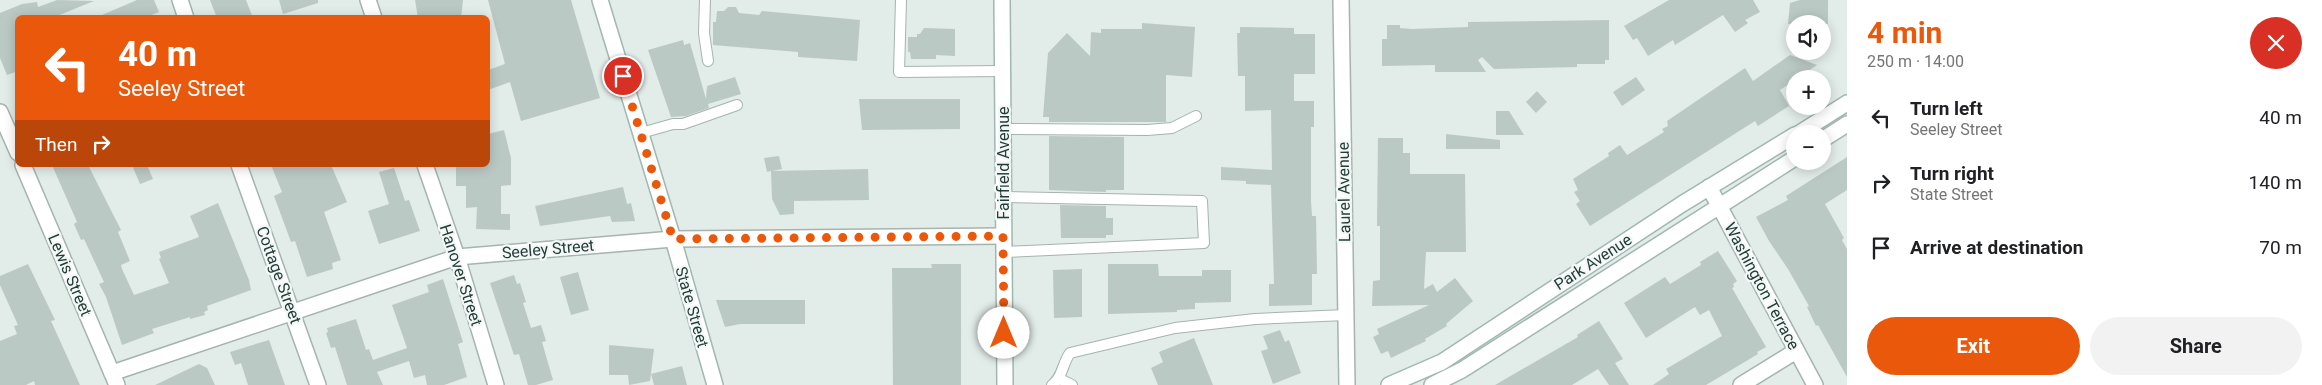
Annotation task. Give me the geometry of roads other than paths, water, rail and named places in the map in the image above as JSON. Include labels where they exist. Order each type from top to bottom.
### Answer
[{"type":"street","points":[[180,0],[185,15]]},
{"type":"street","points":[[368,0],[373,15]]},
{"type":"street","name":"State Street","points":[[600,0],[673,239],[714,385]]},
{"type":"street","name":"Fairfield Avenue","points":[[1002,0],[1005,385]]},
{"type":"street","name":"Laurel Avenue","points":[[1341,0],[1347,385]]},
{"type":"street","name":"Park Avenue","points":[[1812,125],[1847,103]]},
{"type":"street","points":[[0,112],[15,146]]},
{"type":"street","points":[[1831,134],[1847,124]]},
{"type":"street","name":"Park Avenue","points":[[1389,385],[1442,362],[1709,188],[1786,141]]},
{"type":"street","name":"Park Avenue","points":[[1432,385],[1462,370],[1786,164]]},
{"type":"street","name":"Lewis Street","points":[[24,167],[115,379]]},
{"type":"street","name":"Cottage Street","points":[[240,167],[318,385]]},
{"type":"street","name":"Hanover Street","points":[[426,167],[496,385]]},
{"type":"street","name":"Washington Terrace","points":[[1709,188],[1815,385]]},
{"type":"street","name":"Seeley Street","points":[[115,379],[292,312],[456,257],[673,239],[1003,236]]},
{"type":"street","points":[[1742,385],[1796,351]]},
{"type":"lane","points":[[705,0],[704,33],[708,61]]},
{"type":"lane","points":[[901,0],[899,72],[1002,71]]},
{"type":"lane","points":[[641,133],[673,124],[683,124],[737,105]]},
{"type":"lane","points":[[1003,129],[1148,130],[1172,128],[1196,116]]},
{"type":"lane","points":[[1003,198],[1202,201],[1204,243],[1004,252]]},
{"type":"lane","points":[[1072,385],[1056,382],[1064,360],[1070,354],[1175,328],[1255,319],[1346,315]]}]
